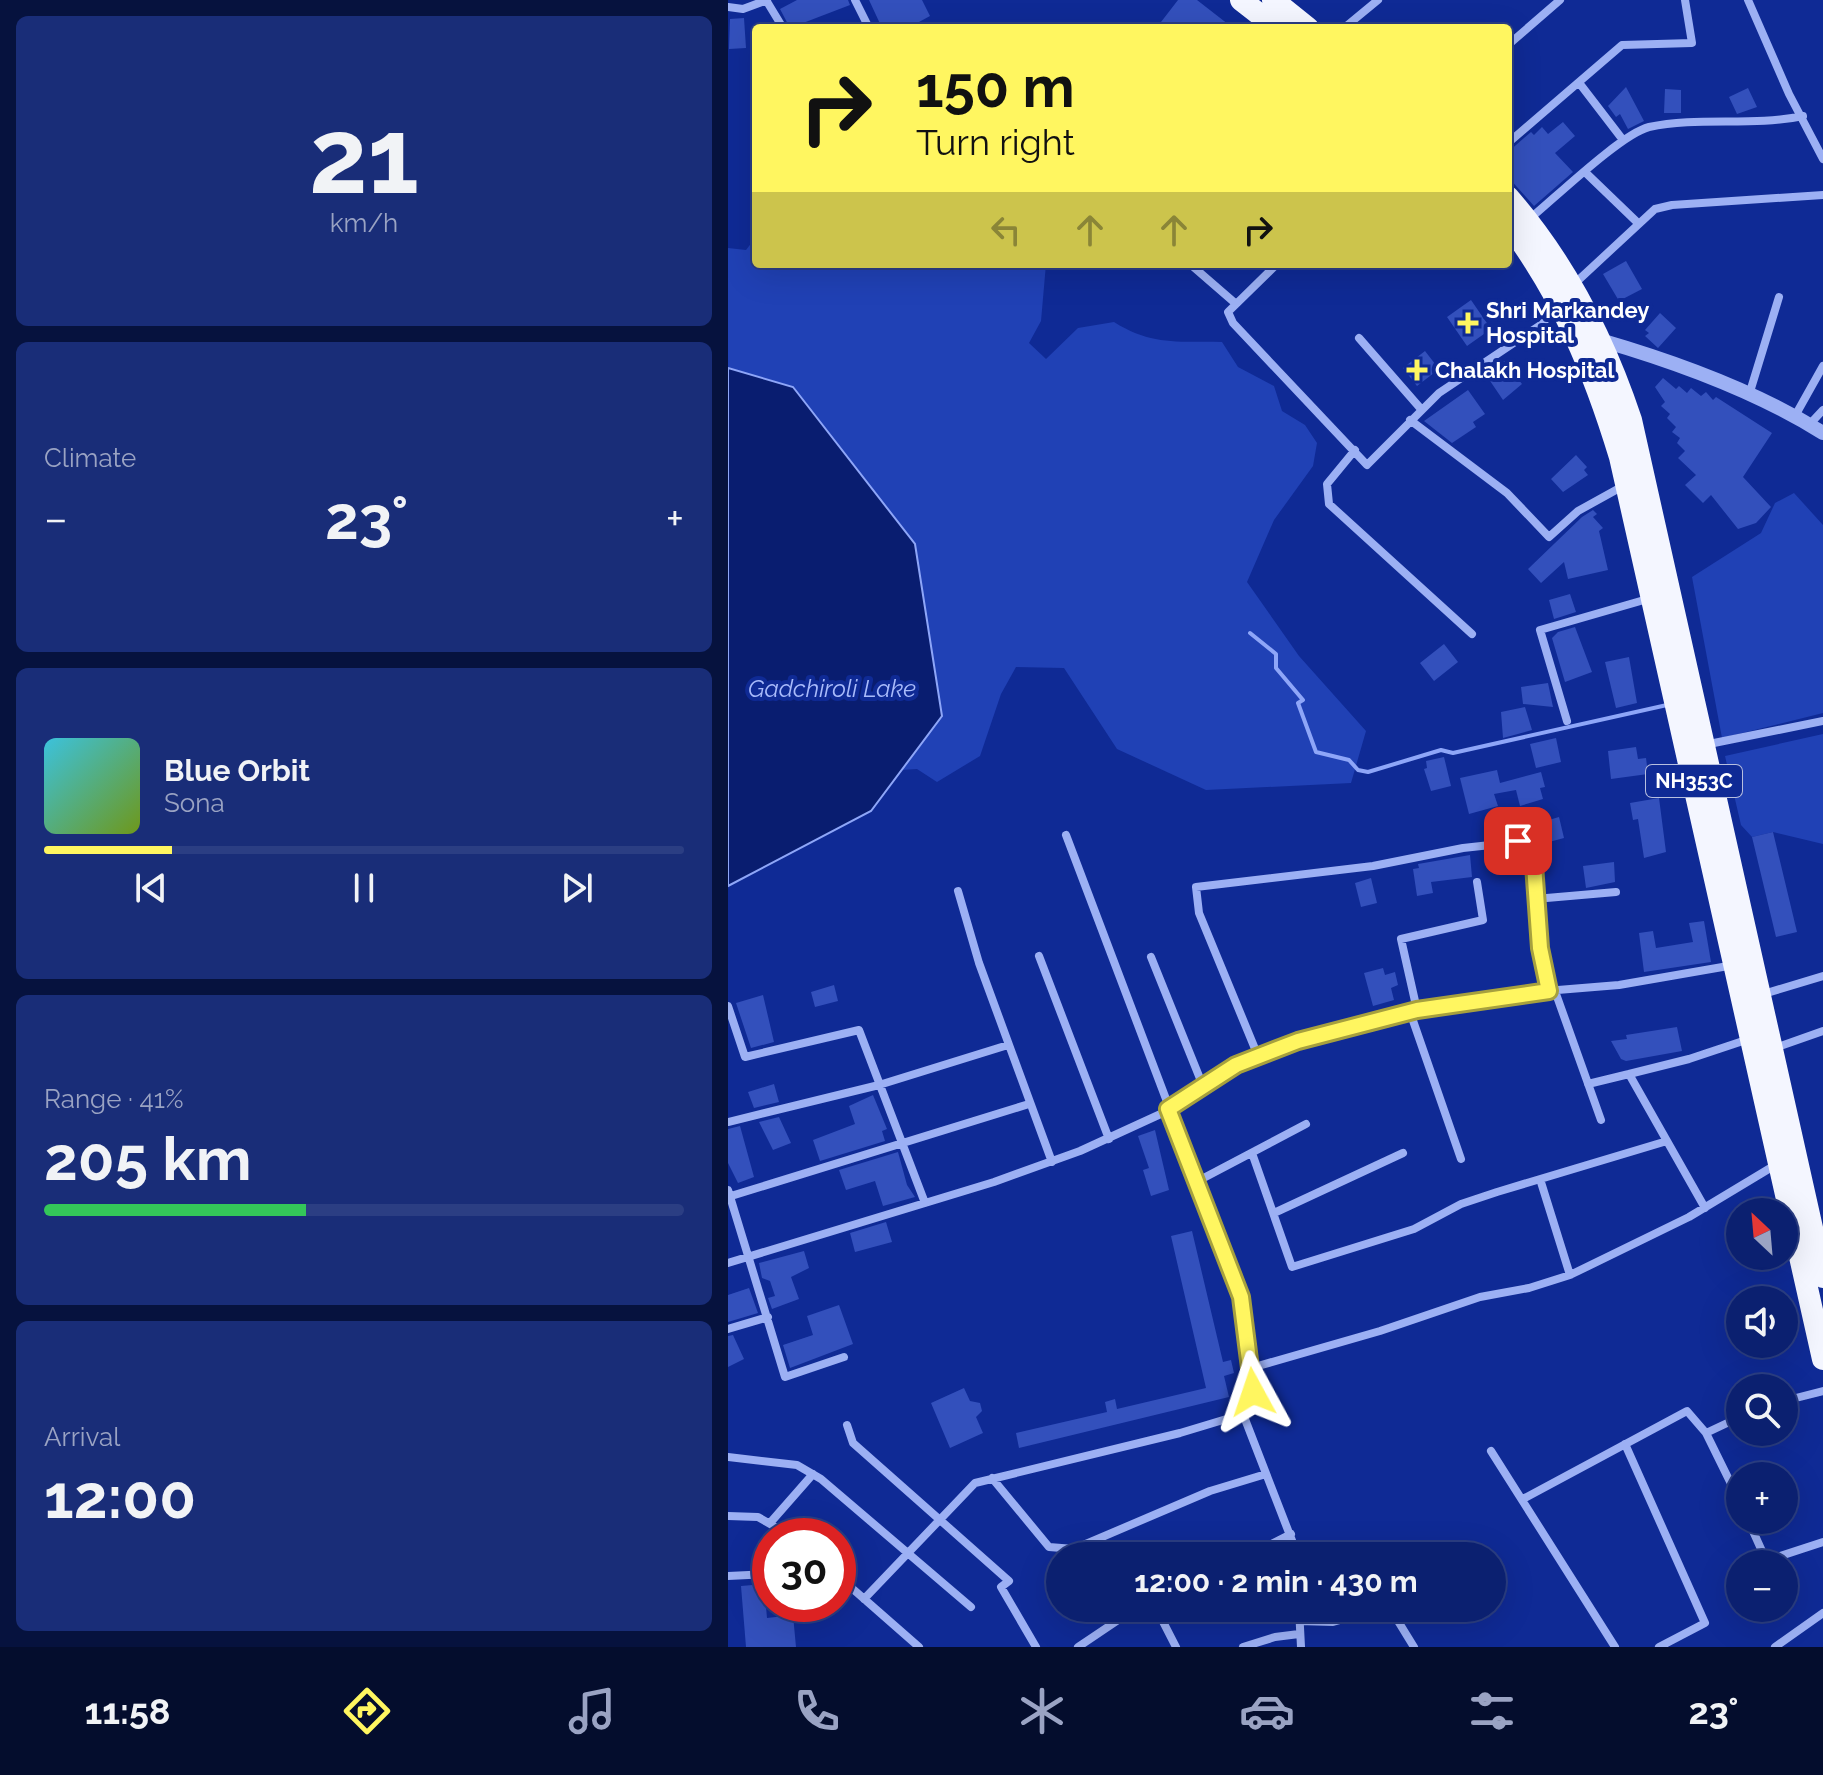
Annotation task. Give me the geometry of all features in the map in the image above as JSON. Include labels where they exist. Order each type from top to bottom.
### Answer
[{"type":"highway","points":[[1241,0],[1270,24]]},
{"type":"highway","points":[[1273,0],[1303,24]]},
{"type":"highway","name":"NH353C","points":[[1517,222],[1544,272],[1566,294],[1600,340],[1631,420],[1823,1277]]},
{"type":"highway","name":"NH353C","points":[[1566,294],[1598,384],[1626,485],[1823,1359]]},
{"type":"street","points":[[728,7],[743,9],[766,0],[781,24]]},
{"type":"street","points":[[855,0],[867,24]]},
{"type":"street","points":[[1349,24],[1378,0]]},
{"type":"street","points":[[1512,42],[1560,0]]},
{"type":"street","points":[[1512,140],[1622,45],[1692,43],[1685,0]]},
{"type":"street","points":[[1748,0],[1789,94],[1823,159]]},
{"type":"street","points":[[1580,84],[1623,140]]},
{"type":"street","points":[[1517,222],[1586,173],[1623,140],[1649,127],[1770,123],[1803,116]]},
{"type":"street","points":[[1586,173],[1639,224]]},
{"type":"street","points":[[1273,268],[1228,312],[1233,323],[1367,465],[1439,393],[1542,324],[1566,294],[1655,209],[1672,205],[1823,195]]},
{"type":"street","points":[[1195,268],[1235,303]]},
{"type":"street","points":[[1749,396],[1779,297]]},
{"type":"street","points":[[1359,338],[1421,409]]},
{"type":"street","points":[[1600,340],[1653,356],[1749,396],[1795,416],[1823,433]]},
{"type":"street","points":[[1795,416],[1823,366]]},
{"type":"street","points":[[1809,425],[1823,410]]},
{"type":"street","points":[[1410,420],[1507,493],[1549,537],[1590,503],[1626,485]]},
{"type":"street","points":[[1355,450],[1327,484],[1329,504],[1472,634]]},
{"type":"street","points":[[1567,721],[1540,630],[1652,597]]},
{"type":"street","points":[[1703,745],[1823,721]]},
{"type":"street","points":[[1066,835],[1241,1297],[1253,1392],[1243,1414],[1294,1542]]},
{"type":"street","points":[[1258,1056],[1199,913],[1196,887],[1373,866],[1463,848],[1527,841],[1533,851],[1540,948],[1552,991],[1601,1120]]},
{"type":"street","points":[[1461,1159],[1414,1011],[1401,939],[1483,920],[1477,882]]},
{"type":"street","points":[[958,891],[1008,1045],[1052,1162]]},
{"type":"street","points":[[1535,899],[1616,892]]},
{"type":"street","points":[[1039,956],[1109,1139]]},
{"type":"street","points":[[1151,957],[1203,1086]]},
{"type":"street","points":[[728,1263],[1052,1162],[1109,1139],[1168,1109],[1236,1065],[1298,1041],[1414,1011],[1552,991],[1619,985],[1735,965]]},
{"type":"street","points":[[1759,995],[1823,976]]},
{"type":"street","points":[[728,1006],[745,1057],[859,1030],[925,1203]]},
{"type":"street","points":[[1771,1049],[1823,1031]]},
{"type":"street","points":[[1588,1084],[1689,1059],[1751,1038]]},
{"type":"street","points":[[728,1122],[879,1085],[1008,1045]]},
{"type":"street","points":[[1629,1074],[1705,1208]]},
{"type":"street","points":[[844,1357],[785,1377],[729,1195],[1029,1104]]},
{"type":"street","points":[[1196,1182],[1306,1124]]},
{"type":"street","points":[[1252,1153],[1292,1267],[1414,1229],[1461,1204],[1667,1141]]},
{"type":"street","points":[[1274,1213],[1403,1153]]},
{"type":"street","points":[[1251,1368],[1380,1331],[1480,1297],[1529,1288],[1570,1275],[1705,1208],[1779,1163]]},
{"type":"street","points":[[1540,1179],[1570,1275]]},
{"type":"street","points":[[728,1329],[768,1317]]},
{"type":"street","points":[[1798,1397],[1823,1391]]},
{"type":"street","points":[[1523,1499],[1687,1411],[1706,1433],[1726,1474]]},
{"type":"street","points":[[864,1599],[943,1520],[975,1483],[1180,1433],[1243,1414]]},
{"type":"street","points":[[1706,1433],[1726,1424]]},
{"type":"street","points":[[847,1425],[853,1443],[1009,1581],[1001,1587],[1036,1647]]},
{"type":"street","points":[[1625,1444],[1705,1623],[1659,1647]]},
{"type":"street","points":[[1491,1451],[1615,1647]]},
{"type":"street","points":[[728,1457],[797,1465],[813,1474],[971,1607]]},
{"type":"street","points":[[774,1518],[813,1474]]},
{"type":"street","points":[[992,1478],[1049,1547],[1058,1550],[1074,1549],[1210,1491],[1266,1474]]},
{"type":"street","points":[[728,1516],[760,1518]]},
{"type":"street","points":[[1275,1542],[1291,1534]]},
{"type":"street","points":[[1798,1550],[1823,1542]]},
{"type":"street","points":[[728,1576],[752,1575]]},
{"type":"street","points":[[856,1592],[919,1647]]},
{"type":"street","points":[[1775,1647],[1823,1613]]},
{"type":"street","points":[[1078,1647],[1115,1622]]},
{"type":"street","points":[[1163,1622],[1176,1647]]},
{"type":"street","points":[[1299,1622],[1301,1647]]},
{"type":"street","points":[[1399,1622],[1414,1647]]},
{"type":"street","points":[[1243,1647],[1275,1637],[1299,1634]]},
{"type":"shaded area","points":[[752,242],[752,268],[1046,268],[1041,321],[1029,343],[1046,359],[1078,328],[1114,322],[1153,339],[1222,342],[1238,367],[1274,386],[1282,411],[1305,425],[1317,443],[1313,466],[1274,520],[1247,582],[1299,656],[1366,731],[1351,783],[1206,790],[1117,749],[1064,668],[1016,667],[1001,694],[980,756],[937,782],[917,769],[901,770],[942,716],[794,387],[728,368],[728,248],[746,250]]},
{"type":"shaded area","points":[[1794,493],[1823,525],[1823,713],[1722,738],[1692,577],[1761,533],[1775,503]]},
{"type":"shaded area","points":[[1823,734],[1823,844],[1773,832],[1752,837],[1741,825],[1725,756]]},
{"type":"water","name":"Gadchiroli Lake","points":[[728,368],[793,387],[915,544],[942,716],[871,811],[728,886]]},
{"type":"building","points":[[797,0],[848,0],[850,5],[800,24],[788,24],[780,9]]},
{"type":"building","points":[[869,0],[922,0],[930,16],[915,24],[880,24]]},
{"type":"building","points":[[1178,0],[1197,0],[1228,24],[1163,24],[1161,22]]},
{"type":"building","points":[[744,18],[746,48],[729,49],[730,19]]},
{"type":"building","points":[[1626,87],[1644,121],[1628,129],[1620,114],[1616,117],[1608,106]]},
{"type":"building","points":[[1748,88],[1757,107],[1737,114],[1729,97]]},
{"type":"building","points":[[1665,89],[1681,90],[1681,113],[1664,113]]},
{"type":"building","points":[[1563,122],[1575,136],[1555,153],[1573,172],[1534,206],[1512,181],[1512,149],[1542,127],[1548,134]]},
{"type":"building","points":[[1626,261],[1642,289],[1619,301],[1603,274]]},
{"type":"building","points":[[1471,300],[1491,329],[1467,346],[1447,317]]},
{"type":"building","points":[[1660,313],[1676,328],[1658,348],[1645,336],[1649,333],[1645,330]]},
{"type":"building","points":[[1425,351],[1439,369],[1417,386],[1403,368]]},
{"type":"building","points":[[1504,361],[1522,384],[1503,400],[1486,375]]},
{"type":"building","points":[[1663,378],[1676,389],[1679,386],[1687,393],[1691,388],[1701,396],[1706,392],[1713,400],[1716,397],[1772,433],[1743,477],[1771,507],[1756,523],[1738,529],[1711,495],[1703,503],[1685,485],[1696,475],[1678,458],[1685,451],[1677,443],[1680,438],[1672,432],[1676,427],[1667,418],[1670,414],[1661,406],[1665,402],[1655,387]]},
{"type":"building","points":[[1468,390],[1485,414],[1473,422],[1476,427],[1452,443],[1424,421]]},
{"type":"building","points":[[1576,455],[1587,467],[1584,470],[1588,475],[1563,492],[1551,479]]},
{"type":"building","points":[[1593,510],[1597,514],[1593,517],[1603,528],[1599,531],[1608,570],[1568,579],[1564,562],[1541,583],[1528,569]]},
{"type":"building","points":[[1570,594],[1576,612],[1554,619],[1549,600]]},
{"type":"building","points":[[1575,627],[1592,672],[1565,682],[1552,638],[1558,632]]},
{"type":"building","points":[[1444,644],[1458,662],[1434,681],[1420,663]]},
{"type":"building","points":[[1629,657],[1637,703],[1616,708],[1605,662]]},
{"type":"building","points":[[1548,683],[1553,707],[1523,704],[1521,687]]},
{"type":"building","points":[[1525,707],[1532,730],[1503,738],[1501,712]]},
{"type":"building","points":[[1556,738],[1561,762],[1536,768],[1530,744]]},
{"type":"building","points":[[1636,747],[1638,759],[1646,758],[1648,774],[1611,779],[1608,751]]},
{"type":"building","points":[[1444,757],[1451,786],[1431,791],[1424,769],[1427,768],[1426,761]]},
{"type":"building","points":[[1497,770],[1500,783],[1541,772],[1545,787],[1540,788],[1543,799],[1520,806],[1516,790],[1494,794],[1498,806],[1469,814],[1460,778]]},
{"type":"building","points":[[1659,798],[1666,852],[1644,858],[1638,819],[1633,820],[1630,803]]},
{"type":"building","points":[[1559,817],[1564,838],[1538,845],[1532,825]]},
{"type":"building","points":[[1773,832],[1797,932],[1776,937],[1752,837]]},
{"type":"building","points":[[1470,855],[1472,877],[1431,882],[1433,893],[1417,896],[1413,869],[1419,868],[1418,864]]},
{"type":"building","points":[[1614,862],[1615,882],[1586,888],[1583,866]]},
{"type":"building","points":[[1371,878],[1377,903],[1361,907],[1355,883]]},
{"type":"building","points":[[1704,921],[1711,962],[1644,972],[1639,933],[1653,931],[1656,948],[1693,942],[1689,923]]},
{"type":"building","points":[[1383,968],[1385,975],[1395,972],[1398,985],[1391,988],[1394,1000],[1373,1006],[1364,973]]},
{"type":"building","points":[[834,985],[838,1001],[815,1007],[811,992]]},
{"type":"building","points":[[763,995],[774,1042],[751,1048],[736,1003]]},
{"type":"building","points":[[1677,1027],[1682,1051],[1626,1061],[1621,1059],[1611,1041],[1627,1039],[1626,1035]]},
{"type":"building","points":[[774,1084],[779,1102],[754,1108],[748,1092]]},
{"type":"building","points":[[873,1095],[887,1129],[882,1131],[885,1141],[820,1161],[813,1140],[855,1124],[849,1106]]},
{"type":"building","points":[[779,1117],[791,1143],[773,1150],[759,1122]]},
{"type":"building","points":[[740,1126],[754,1177],[738,1183],[728,1163],[728,1129]]},
{"type":"building","points":[[1155,1130],[1169,1190],[1151,1196],[1143,1170],[1149,1168],[1138,1136]]},
{"type":"building","points":[[898,1152],[907,1185],[915,1197],[883,1206],[875,1181],[846,1190],[839,1170]]},
{"type":"building","points":[[886,1222],[892,1242],[855,1252],[850,1233]]},
{"type":"building","points":[[1192,1231],[1223,1362],[1231,1360],[1234,1373],[1224,1376],[1229,1397],[1019,1448],[1016,1433],[1107,1412],[1105,1402],[1115,1399],[1117,1409],[1206,1388],[1171,1236]]},
{"type":"building","points":[[804,1251],[809,1268],[791,1277],[799,1299],[772,1309],[768,1298],[775,1296],[770,1281],[762,1278],[759,1263]]},
{"type":"building","points":[[749,1288],[758,1313],[728,1322],[728,1295]]},
{"type":"building","points":[[839,1305],[853,1344],[790,1368],[783,1345],[813,1335],[807,1316]]},
{"type":"building","points":[[733,1335],[744,1359],[728,1367],[728,1336]]},
{"type":"building","points":[[964,1388],[970,1401],[980,1403],[982,1411],[976,1417],[983,1433],[950,1448],[931,1403]]},
{"type":"building","points":[[752,1585],[752,1622],[794,1622],[796,1647],[746,1647],[741,1586]]},
{"type":"waterway","points":[[1250,633],[1276,654],[1276,668],[1303,700],[1298,703],[1316,752],[1349,760],[1358,770],[1368,772],[1441,750],[1453,753],[1667,705]]},
{"type":"place","name":"Shri Markandey Hospital","points":[[1468,323]]},
{"type":"place","name":"Chalakh Hospital","points":[[1417,370]]},
{"type":"route","points":[[1253,1392],[1241,1297],[1168,1109],[1236,1065],[1298,1041],[1417,1010],[1549,991],[1540,948],[1533,851],[1527,841],[1518,841]]}]
